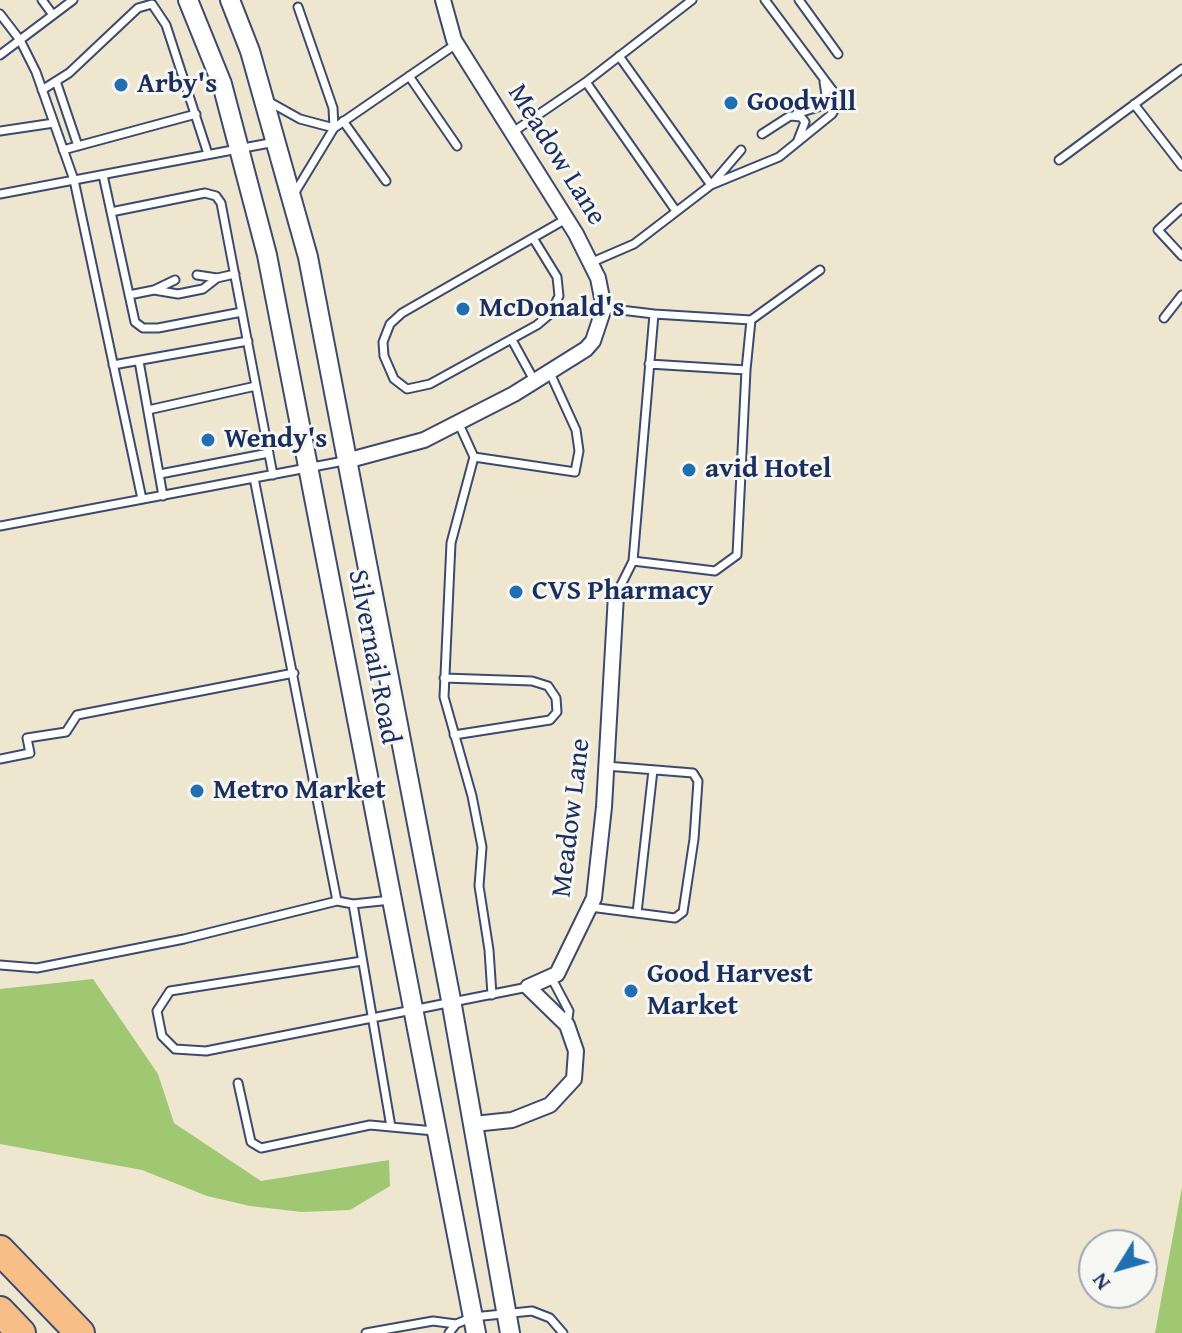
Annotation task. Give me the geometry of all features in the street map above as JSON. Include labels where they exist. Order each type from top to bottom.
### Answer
[{"type":"highway","points":[[0,1250],[80,1333]]},
{"type":"highway","points":[[0,1311],[21,1333]]},
{"type":"street","name":"Silvernail Road","points":[[188,0],[222,84],[242,148],[267,255],[437,1131],[468,1325]]},
{"type":"street","name":"Silvernail Road","points":[[230,0],[277,141],[308,257],[451,1000],[510,1333]]},
{"type":"street","name":"Meadow Lane","points":[[443,0],[446,22],[456,44],[567,218],[603,293],[604,308]]},
{"type":"street","points":[[346,461],[413,444],[459,424],[535,382],[593,341],[604,308]]},
{"type":"street","name":"Meadow Lane","points":[[551,977],[568,958],[594,898],[606,766],[616,595]]},
{"type":"street","points":[[474,1124],[512,1120],[550,1105],[563,1092],[576,1069],[576,1051],[567,1025],[528,987],[551,977]]},
{"type":"lane","points":[[42,0],[53,15]]},
{"type":"lane","points":[[0,55],[73,0]]},
{"type":"lane","points":[[513,132],[586,82],[692,0]]},
{"type":"lane","points":[[711,185],[751,172],[797,143],[832,114],[837,105],[824,79],[765,0]]},
{"type":"lane","points":[[799,0],[838,54]]},
{"type":"lane","points":[[42,90],[138,8],[152,4],[166,25],[208,154]]},
{"type":"lane","points":[[298,7],[333,108],[334,128]]},
{"type":"lane","points":[[0,14],[20,40],[42,90],[74,180],[142,499]]},
{"type":"lane","points":[[292,196],[334,128],[456,44]]},
{"type":"lane","points":[[619,56],[711,185]]},
{"type":"lane","points":[[1059,160],[1182,69]]},
{"type":"lane","points":[[409,76],[457,146]]},
{"type":"lane","points":[[762,134],[790,116],[821,106],[826,95],[824,79]]},
{"type":"lane","points":[[56,81],[78,146]]},
{"type":"lane","points":[[586,82],[676,211]]},
{"type":"lane","points":[[264,99],[300,119],[334,128]]},
{"type":"lane","points":[[1134,104],[1182,166]]},
{"type":"lane","points":[[63,150],[196,114]]},
{"type":"lane","points":[[790,116],[801,117],[805,122],[797,143]]},
{"type":"lane","points":[[343,121],[386,181]]},
{"type":"lane","points":[[0,131],[54,123]]},
{"type":"lane","points":[[0,194],[277,141]]},
{"type":"lane","points":[[590,263],[634,244],[711,185],[741,150]]},
{"type":"lane","points":[[103,175],[135,322],[143,328],[158,328],[242,312]]},
{"type":"lane","points":[[111,212],[205,193],[216,196],[221,203],[273,475]]},
{"type":"lane","points":[[1182,208],[1158,230],[1182,256]]},
{"type":"lane","points":[[533,238],[557,277],[559,296],[550,314],[512,340],[415,390],[407,389],[390,373],[383,342],[384,332],[402,313],[567,218]]},
{"type":"lane","points":[[604,308],[751,320],[820,270]]},
{"type":"lane","points":[[197,275],[217,278],[235,274]]},
{"type":"lane","points":[[154,290],[178,294],[203,289],[217,278]]},
{"type":"lane","points":[[129,295],[154,290],[175,280]]},
{"type":"lane","points":[[1164,318],[1182,295]]},
{"type":"lane","points":[[616,595],[633,561],[654,314]]},
{"type":"lane","points":[[633,561],[715,571],[737,555],[751,320]]},
{"type":"lane","points":[[512,340],[535,382]]},
{"type":"lane","points":[[113,365],[248,341]]},
{"type":"lane","points":[[139,361],[163,496]]},
{"type":"lane","points":[[649,364],[746,370]]},
{"type":"lane","points":[[474,457],[575,472],[579,451],[576,430],[550,373]]},
{"type":"lane","points":[[148,410],[256,386]]},
{"type":"lane","points":[[459,424],[474,457],[451,543],[444,697],[482,847],[479,886],[492,995]]},
{"type":"lane","points":[[160,474],[269,453]]},
{"type":"lane","points":[[0,526],[346,461]]},
{"type":"lane","points":[[254,478],[337,901]]},
{"type":"lane","points":[[0,759],[30,753],[27,738],[66,732],[77,715],[294,673]]},
{"type":"lane","points":[[444,678],[532,681],[548,686],[556,698],[557,712],[550,720],[454,735]]},
{"type":"lane","points":[[590,907],[675,918],[683,912],[694,839],[698,781],[693,773],[606,766]]},
{"type":"lane","points":[[637,913],[653,770]]},
{"type":"lane","points":[[0,965],[37,968],[184,939],[337,901],[353,904],[391,900]]},
{"type":"lane","points":[[353,904],[391,1127]]},
{"type":"lane","points":[[362,961],[170,991],[157,1011],[158,1024],[166,1044],[183,1050],[206,1051],[528,987]]},
{"type":"lane","points":[[551,977],[569,1011],[567,1025]]},
{"type":"lane","points":[[238,1083],[251,1142],[261,1148],[370,1125],[437,1131]]},
{"type":"lane","points":[[449,1333],[507,1314],[532,1311],[550,1318],[563,1333]]},
{"type":"lane","points":[[366,1333],[433,1321],[468,1325]]},
{"type":"green space","points":[[93,979],[158,1074],[174,1123],[261,1181],[389,1160],[390,1186],[350,1210],[302,1212],[250,1206],[207,1196],[142,1170],[0,1144],[0,989]]},
{"type":"green space","points":[[1182,1187],[1182,1333],[1155,1333]]},
{"type":"place","name":"Arby's","points":[[121,85]]},
{"type":"place","name":"Goodwill","points":[[731,103]]},
{"type":"place","name":"McDonald's","points":[[463,309]]},
{"type":"place","name":"Wendy's","points":[[208,440]]},
{"type":"place","name":"avid Hotel","points":[[689,470]]},
{"type":"place","name":"CVS Pharmacy","points":[[516,592]]},
{"type":"place","name":"Metro Market","points":[[197,791]]},
{"type":"place","name":"Good Harvest Market","points":[[631,991]]}]
